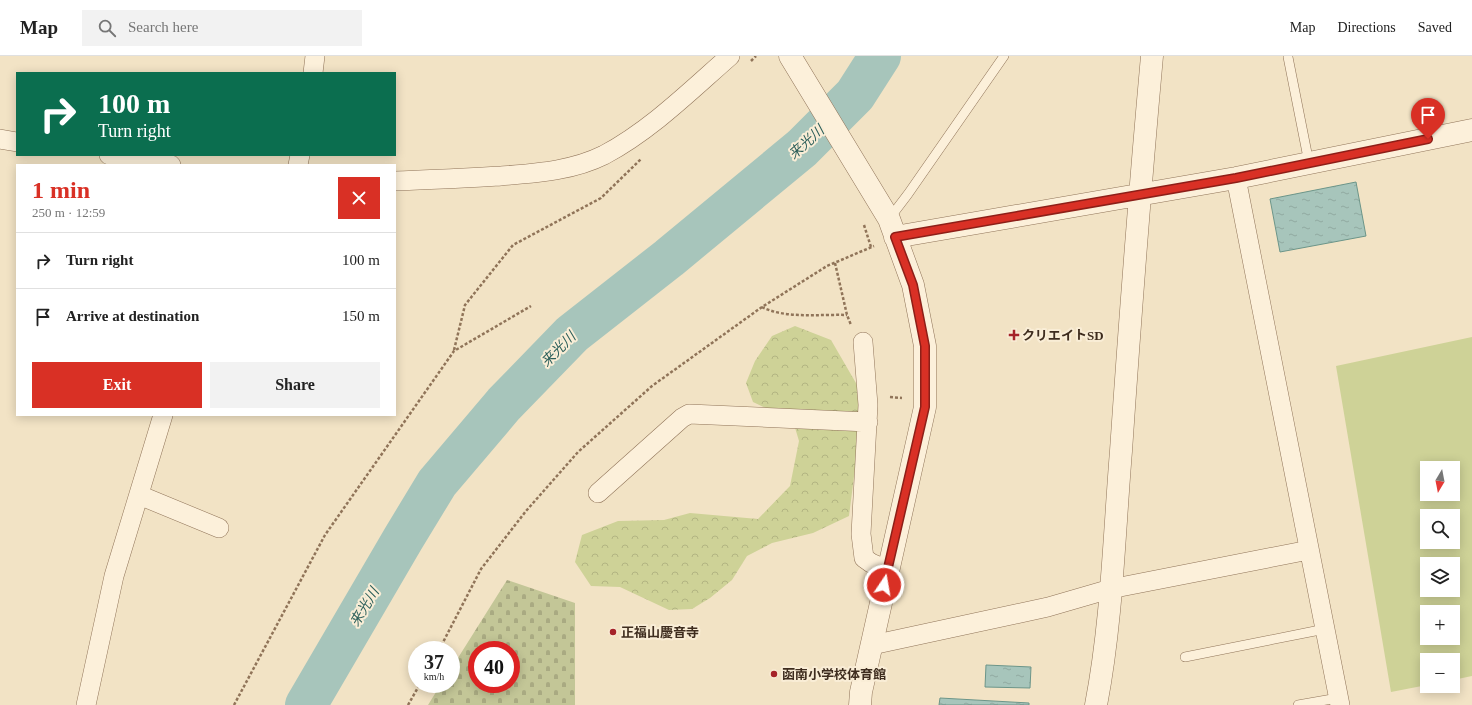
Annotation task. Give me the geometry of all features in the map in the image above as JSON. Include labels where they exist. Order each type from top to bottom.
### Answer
[{"type":"street","points":[[313,72],[315,56]]},
{"type":"street","points":[[396,181],[455,179],[538,173],[578,165],[625,143],[655,121],[730,56]]},
{"type":"street","points":[[790,56],[875,193],[892,228],[913,285],[925,346],[925,407],[861,692],[860,705]]},
{"type":"street","points":[[1096,705],[1103,667],[1110,589],[1152,56]]},
{"type":"street","points":[[892,228],[1140,194],[1236,178],[1472,130]]},
{"type":"street","points":[[0,139],[16,142]]},
{"type":"street","points":[[115,156],[165,164]]},
{"type":"street","points":[[1236,178],[1339,701]]},
{"type":"street","points":[[863,342],[868,422],[861,534],[864,558],[871,563],[888,570]]},
{"type":"street","points":[[598,493],[688,414],[868,422]]},
{"type":"street","points":[[86,705],[114,576],[163,416]]},
{"type":"street","points":[[139,495],[219,528]]},
{"type":"street","points":[[872,645],[1048,607],[1110,589],[1309,550]]},
{"type":"lane","points":[[892,228],[908,194],[1004,56]]},
{"type":"lane","points":[[1288,57],[1309,163]]},
{"type":"lane","points":[[1185,657],[1325,629]]},
{"type":"lane","points":[[1298,705],[1339,701]]},
{"type":"path","points":[[750,61],[756,56]]},
{"type":"path","points":[[234,705],[325,535],[454,351],[465,305],[513,245],[601,198],[646,155]]},
{"type":"path","points":[[862,221],[871,247]]},
{"type":"path","points":[[444,641],[481,569],[526,511],[578,452],[652,386],[762,307],[827,266],[871,247],[892,228]]},
{"type":"path","points":[[835,262],[846,314],[850,324],[863,342]]},
{"type":"path","points":[[454,351],[531,306]]},
{"type":"path","points":[[762,307],[769,311],[782,314],[846,314]]},
{"type":"path","points":[[867,397],[925,398]]},
{"type":"path","points":[[408,705],[415,693]]},
{"type":"green space","points":[[795,326],[831,340],[860,390],[856,461],[849,516],[813,533],[772,543],[747,556],[732,580],[710,598],[692,609],[669,610],[620,587],[591,586],[575,562],[582,535],[618,521],[664,520],[690,513],[758,519],[790,486],[799,441],[793,421],[753,402],[746,383],[755,361],[772,336]]},
{"type":"green space","points":[[1472,337],[1472,676],[1460,679],[1460,653],[1420,653],[1420,686],[1391,692],[1336,366]]},
{"type":"green space","points":[[507,580],[575,603],[575,705],[428,705],[435,693],[460,693],[460,655],[468,642],[468,693],[520,693],[520,641],[469,641]]},
{"type":"water","points":[[1356,182],[1366,236],[1280,252],[1270,199]]},
{"type":"water","points":[[986,665],[1031,667],[1030,688],[985,687]]},
{"type":"water","points":[[940,698],[1029,703],[1029,705],[939,705]]},
{"type":"waterway","name":"来光川","points":[[306,705],[437,483],[504,404],[572,334],[669,258],[802,148],[855,95],[880,56]]},
{"type":"place","name":"クリエイトSD","points":[[1014,335]]},
{"type":"place","name":"正福山慶音寺","points":[[613,632]]},
{"type":"place","name":"函南小学校体育館","points":[[774,674]]},
{"type":"route","points":[[884,585],[925,407],[925,346],[913,285],[895,237],[1236,178],[1428,139]]}]
